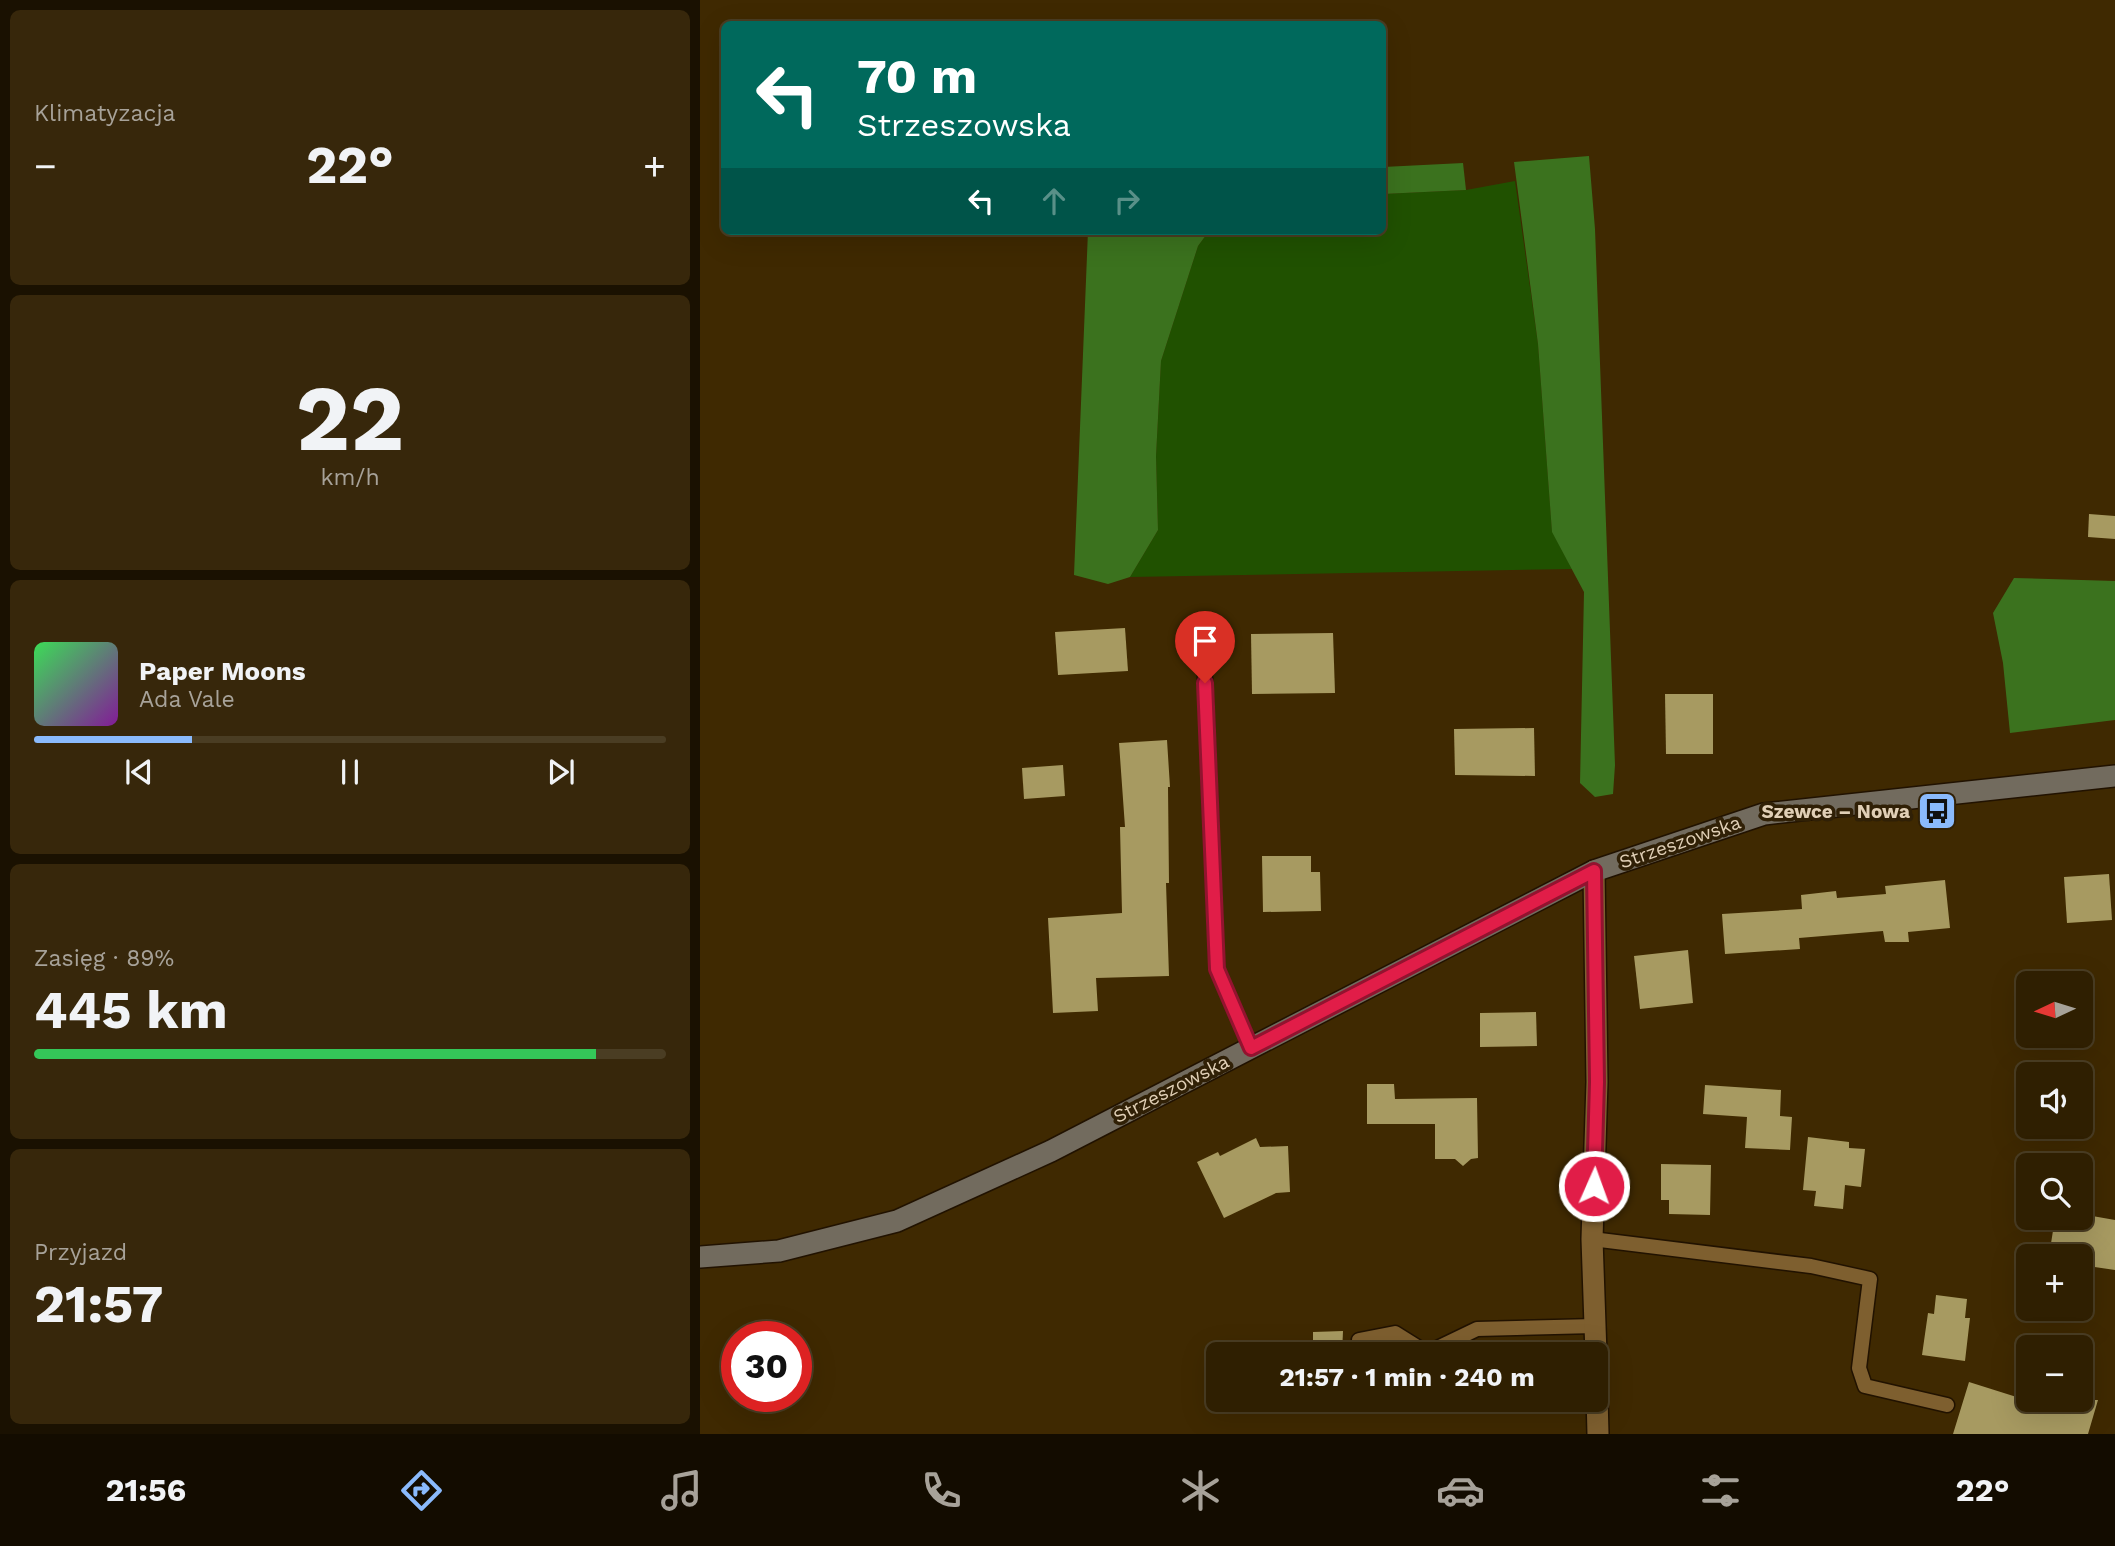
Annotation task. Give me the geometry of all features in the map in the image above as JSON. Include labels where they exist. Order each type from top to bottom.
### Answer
[{"type":"street","name":"Strzeszowska","points":[[700,1257],[779,1251],[897,1221],[1051,1151],[1594,871],[1764,814],[2115,776]]},
{"type":"street","points":[[1594,871],[1597,1082],[1592,1239],[1596,1342]]},
{"type":"street","points":[[1597,1412],[1598,1434]]},
{"type":"lane","points":[[1203,631],[1217,969],[1251,1048]]},
{"type":"lane","points":[[1592,1239],[1811,1266],[1870,1279],[1859,1368],[1865,1387],[1947,1405]]},
{"type":"lane","points":[[1359,1340],[1395,1333],[1427,1353],[1477,1329],[1595,1326]]},
{"type":"green space","points":[[1589,156],[1595,229],[1615,765],[1613,794],[1595,797],[1580,783],[1584,592],[1552,532],[1538,344],[1514,162]]},
{"type":"green space","points":[[1463,163],[1466,190],[1386,194],[1386,167]]},
{"type":"green space","points":[[1515,181],[1538,344],[1552,531],[1572,569],[1130,577],[1158,530],[1156,456],[1161,361],[1198,246],[1206,235],[1386,235],[1386,194],[1466,190]]},
{"type":"green space","points":[[1088,235],[1206,235],[1198,246],[1161,361],[1156,456],[1158,530],[1130,577],[1108,584],[1074,575]]},
{"type":"green space","points":[[2014,578],[2115,581],[2115,720],[2010,733],[2003,663],[1993,613]]},
{"type":"building","points":[[2089,514],[2115,516],[2115,539],[2088,537]]},
{"type":"building","points":[[1125,628],[1128,671],[1058,675],[1055,632]]},
{"type":"building","points":[[1333,633],[1335,693],[1252,694],[1251,634]]},
{"type":"building","points":[[1665,694],[1713,694],[1713,754],[1666,754]]},
{"type":"building","points":[[1534,728],[1535,776],[1455,775],[1454,729]]},
{"type":"building","points":[[1167,740],[1170,787],[1169,883],[1166,883],[1169,976],[1096,978],[1098,1011],[1053,1013],[1048,918],[1122,913],[1120,827],[1125,827],[1119,743]]},
{"type":"building","points":[[1063,765],[1065,796],[1024,799],[1022,768]]},
{"type":"building","points":[[1262,856],[1311,856],[1311,872],[1320,872],[1321,911],[1263,912]]},
{"type":"building","points":[[2109,874],[2112,920],[2067,923],[2064,877]]},
{"type":"building","points":[[1945,880],[1950,928],[1908,932],[1909,942],[1885,942],[1883,931],[1799,938],[1800,949],[1725,954],[1722,914],[1802,909],[1801,895],[1836,891],[1837,898],[1886,894],[1885,886]]},
{"type":"building","points":[[1688,950],[1693,1003],[1640,1009],[1634,956]]},
{"type":"building","points":[[1536,1012],[1537,1046],[1480,1047],[1480,1013]]},
{"type":"building","points":[[1367,1084],[1394,1084],[1395,1099],[1477,1098],[1478,1158],[1471,1159],[1463,1166],[1455,1159],[1435,1159],[1435,1124],[1367,1124]]},
{"type":"building","points":[[1705,1085],[1781,1090],[1780,1116],[1792,1117],[1790,1150],[1745,1148],[1747,1117],[1703,1114]]},
{"type":"building","points":[[1808,1137],[1849,1142],[1849,1148],[1865,1149],[1861,1187],[1845,1185],[1843,1209],[1814,1206],[1816,1191],[1803,1190]]},
{"type":"building","points":[[1256,1138],[1260,1147],[1288,1146],[1290,1192],[1276,1193],[1224,1218],[1197,1162],[1218,1152],[1220,1156]]},
{"type":"building","points":[[1661,1164],[1711,1165],[1710,1215],[1669,1214],[1669,1200],[1661,1200]]},
{"type":"building","points":[[2093,1216],[2115,1220],[2115,1270],[2093,1267],[2093,1244],[2051,1244],[2053,1230],[2093,1230]]},
{"type":"building","points":[[1936,1295],[1967,1299],[1965,1318],[1970,1318],[1965,1361],[1922,1355],[1928,1313],[1934,1314]]},
{"type":"building","points":[[1343,1331],[1343,1342],[1313,1342],[1313,1332]]},
{"type":"building","points":[[1969,1382],[2016,1397],[2016,1412],[2093,1412],[2093,1400],[2098,1400],[2088,1434],[1953,1434]]},
{"type":"place","name":"Szewce – Nowa","points":[[1937,811]]},
{"type":"route","points":[[1205,683],[1217,969],[1251,1048],[1594,871],[1597,1082],[1594,1186]]}]
